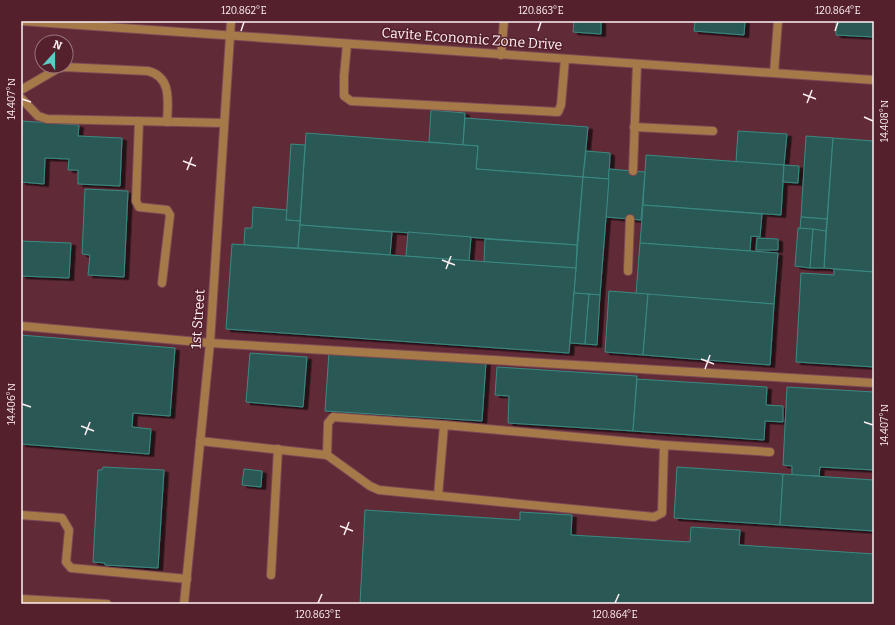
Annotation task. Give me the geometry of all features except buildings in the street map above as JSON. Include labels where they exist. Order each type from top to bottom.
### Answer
[{"type":"street","name":"1st Street","points":[[184,604],[210,343],[231,21]]},
{"type":"street","points":[[501,54],[504,21]]},
{"type":"street","points":[[774,73],[778,21]]},
{"type":"street","name":"Cavite Economic Zone Drive","points":[[21,22],[874,80]]},
{"type":"street","points":[[347,44],[344,96],[351,101],[558,112],[561,105],[565,59]]},
{"type":"street","points":[[633,171],[636,64]]},
{"type":"street","points":[[21,90],[51,72],[64,67],[150,71],[158,76],[166,87],[168,101],[167,122]]},
{"type":"street","points":[[21,98],[38,116],[47,119],[224,123]]},
{"type":"street","points":[[139,121],[136,201],[139,207],[167,210],[170,215],[162,283]]},
{"type":"street","points":[[634,127],[713,131]]},
{"type":"street","points":[[628,271],[630,219]]},
{"type":"street","points":[[21,326],[210,343],[874,383]]},
{"type":"street","points":[[327,455],[328,423],[333,417],[444,425],[664,445],[770,452]]},
{"type":"street","points":[[438,496],[444,425]]},
{"type":"street","points":[[200,441],[327,455],[370,486],[379,490],[654,517],[662,513],[664,445]]},
{"type":"street","points":[[271,575],[278,449]]},
{"type":"street","points":[[21,515],[62,518],[69,530],[66,562],[72,568],[187,579]]},
{"type":"street","points":[[21,599],[107,604]]}]
